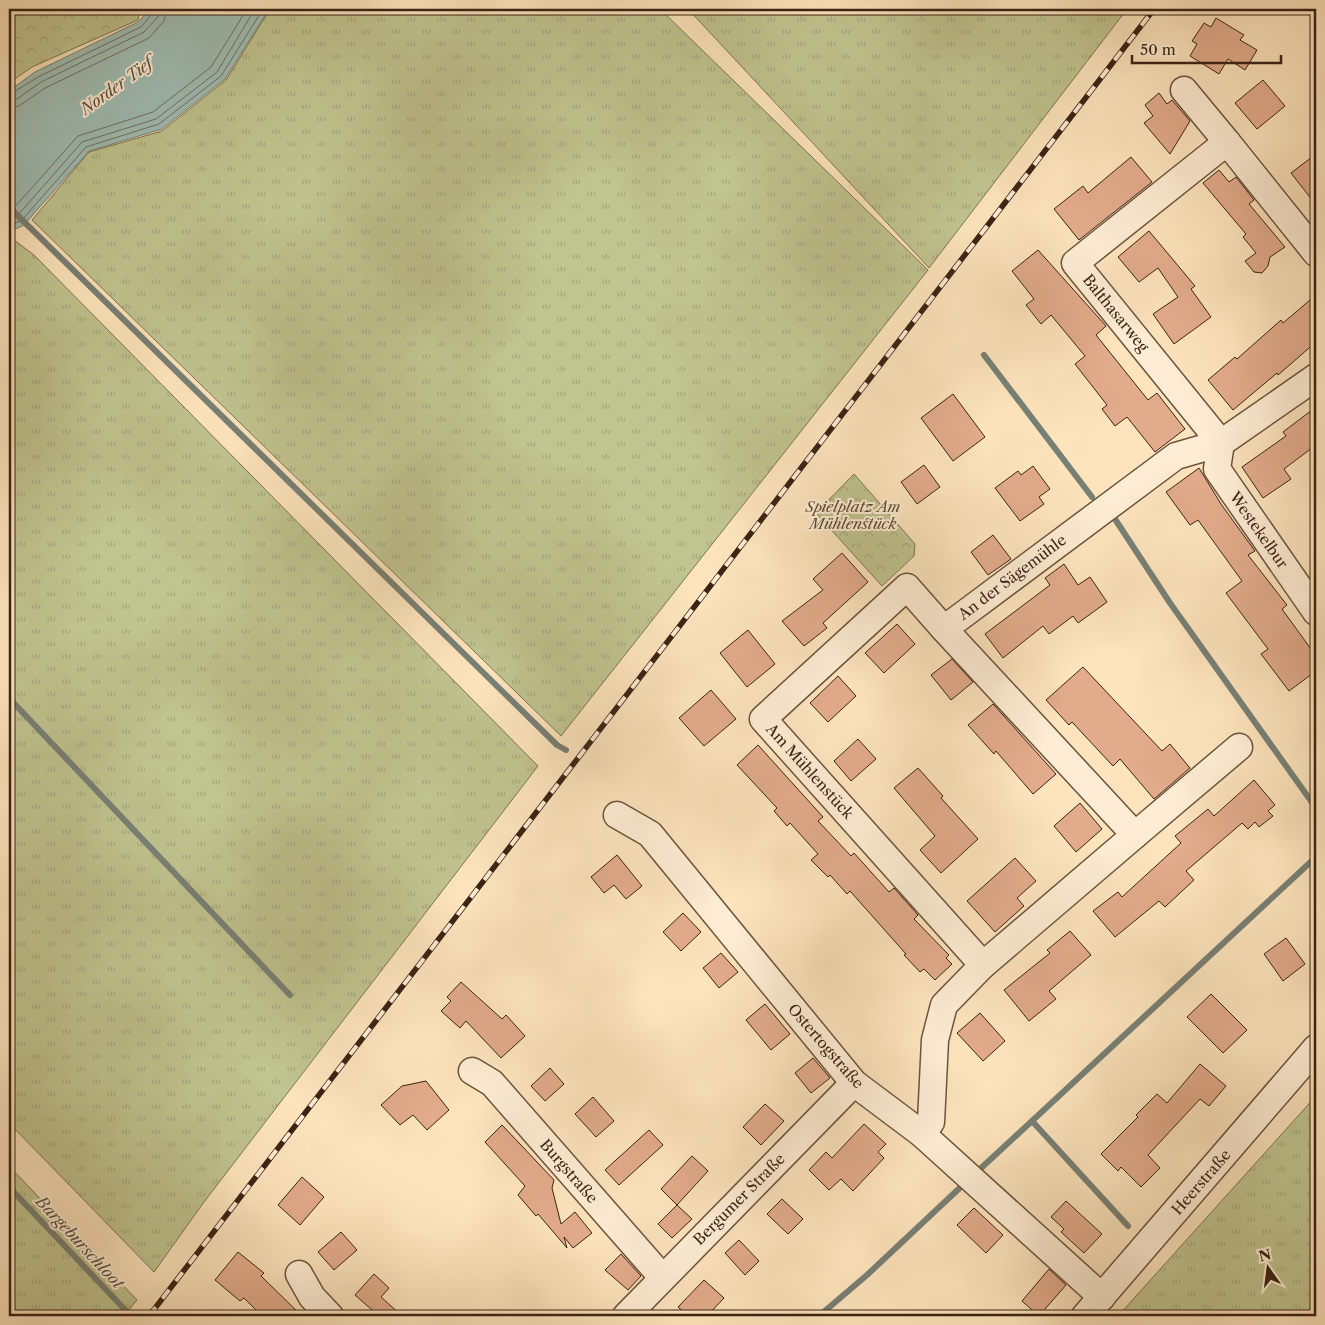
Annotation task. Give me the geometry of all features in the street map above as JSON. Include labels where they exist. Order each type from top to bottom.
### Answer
[{"type":"street","points":[[1184,90],[1316,252]]},
{"type":"street","name":"Balthasarweg","points":[[1221,443],[1076,263],[1227,142]]},
{"type":"street","name":"An der Sägemühle","points":[[1135,835],[944,629],[1176,456],[1221,443],[1316,378]]},
{"type":"street","name":"Westekelbur","points":[[1221,443],[1216,469],[1316,612]]},
{"type":"street","name":"Am Mühlenstück","points":[[944,629],[907,588],[763,719],[983,965]]},
{"type":"street","points":[[922,1134],[931,1122],[934,1040],[944,1005],[983,965],[1239,747]]},
{"type":"street","name":"Ostertogstraße","points":[[617,815],[650,834],[854,1083],[922,1134],[1093,1307]]},
{"type":"street","name":"Heerstraße","points":[[1093,1307],[1316,1048]]},
{"type":"street","name":"Burgstraße","points":[[472,1071],[492,1083],[662,1277]]},
{"type":"street","name":"Bergumer Straße","points":[[626,1316],[662,1277],[854,1083]]},
{"type":"street","points":[[299,1274],[312,1297],[330,1316]]},
{"type":"green space","points":[[9,9],[140,9],[138,20],[32,67],[9,83]]},
{"type":"green space","points":[[270,9],[660,9],[928,270],[561,736],[32,220],[89,152],[162,131],[226,80]]},
{"type":"green space","points":[[688,9],[1127,9],[929,268]]},
{"type":"green space","points":[[10,237],[34,255],[538,766],[204,1202],[154,1272],[9,1123]]},
{"type":"green space","name":"Spielplatz Am Mühlenstück","points":[[854,474],[915,544],[914,556],[882,586],[816,513]]},
{"type":"green space","points":[[1316,1096],[1316,1316],[1118,1316]]},
{"type":"green space","points":[[9,1166],[137,1300],[124,1316],[9,1316]]},
{"type":"water","name":"Norder Tief","points":[[150,9],[269,9],[225,79],[162,129],[89,151],[24,225],[9,232],[9,91],[35,72],[138,22]]},
{"type":"building","points":[[1216,18],[1244,35],[1240,40],[1257,50],[1245,70],[1228,59],[1219,74],[1190,56],[1197,44],[1192,41],[1204,23],[1211,27]]},
{"type":"building","points":[[1263,80],[1285,106],[1257,129],[1235,103]]},
{"type":"building","points":[[1159,93],[1167,104],[1172,100],[1190,121],[1170,154],[1144,123],[1153,116],[1145,105]]},
{"type":"building","points":[[1316,154],[1316,205],[1291,173]]},
{"type":"building","points":[[1131,157],[1152,182],[1079,240],[1054,209],[1083,186],[1088,193]]},
{"type":"building","points":[[1219,170],[1229,182],[1236,177],[1254,200],[1249,204],[1285,247],[1270,257],[1268,266],[1262,273],[1254,272],[1245,261],[1256,253],[1243,237],[1246,234],[1203,183]]},
{"type":"building","points":[[1149,231],[1195,286],[1191,289],[1211,317],[1174,344],[1153,314],[1178,297],[1158,268],[1139,282],[1118,257]]},
{"type":"building","points":[[1038,250],[1106,326],[1096,335],[1148,400],[1157,393],[1185,429],[1155,452],[1127,417],[1115,426],[1102,409],[1107,405],[1075,364],[1085,356],[1051,315],[1041,324],[1026,305],[1034,299],[1012,271]]},
{"type":"building","points":[[1316,295],[1316,342],[1233,410],[1208,380],[1235,357],[1237,359],[1281,320],[1283,323]]},
{"type":"building","points":[[953,394],[985,437],[953,461],[921,418]]},
{"type":"building","points":[[1316,407],[1316,445],[1284,469],[1291,479],[1263,498],[1242,467],[1286,436],[1283,432]]},
{"type":"building","points":[[924,465],[940,487],[917,504],[901,482]]},
{"type":"building","points":[[1033,466],[1050,489],[1039,497],[1044,504],[1020,521],[995,488],[1018,471],[1021,475]]},
{"type":"building","points":[[1199,468],[1221,504],[1255,551],[1248,555],[1287,605],[1282,609],[1316,656],[1316,671],[1289,691],[1261,654],[1268,649],[1226,593],[1242,581],[1198,520],[1190,525],[1166,492]]},
{"type":"building","points":[[993,535],[1011,559],[988,575],[971,552]]},
{"type":"building","points":[[842,553],[868,582],[823,623],[827,628],[804,646],[782,621],[823,590],[813,579]]},
{"type":"building","points":[[1064,564],[1078,585],[1090,577],[1107,602],[1078,623],[1073,616],[1049,634],[1043,626],[1003,658],[985,634],[1050,585],[1045,578]]},
{"type":"building","points":[[897,624],[915,644],[884,673],[865,653]]},
{"type":"building","points":[[748,630],[775,664],[747,687],[720,653]]},
{"type":"building","points":[[952,659],[973,682],[951,700],[931,675]]},
{"type":"building","points":[[1083,667],[1162,751],[1170,744],[1190,768],[1154,799],[1120,759],[1113,766],[1072,722],[1069,725],[1046,700]]},
{"type":"building","points":[[838,676],[856,696],[828,722],[810,703]]},
{"type":"building","points":[[711,690],[736,719],[704,746],[679,718]]},
{"type":"building","points":[[993,704],[1056,774],[1033,794],[996,751],[994,754],[968,725]]},
{"type":"building","points":[[858,739],[876,759],[851,781],[834,761]]},
{"type":"building","points":[[758,745],[823,817],[818,821],[851,856],[854,853],[889,892],[894,888],[918,915],[914,919],[949,955],[946,958],[952,964],[935,980],[924,969],[920,972],[850,891],[847,894],[830,875],[828,877],[811,860],[818,854],[790,823],[787,826],[774,811],[777,808],[737,765]]},
{"type":"building","points":[[918,768],[943,796],[941,798],[978,839],[941,873],[920,850],[935,836],[894,788]]},
{"type":"building","points":[[1254,780],[1275,805],[1268,811],[1273,816],[1259,827],[1255,822],[1248,829],[1242,823],[1186,871],[1194,880],[1165,907],[1159,901],[1115,937],[1093,911],[1118,892],[1122,897],[1181,843],[1175,836],[1208,809],[1214,816]]},
{"type":"building","points":[[1080,803],[1102,829],[1076,852],[1054,826]]},
{"type":"building","points":[[617,855],[642,886],[626,899],[614,885],[604,893],[591,877]]},
{"type":"building","points":[[1015,858],[1036,881],[1017,898],[1024,906],[995,932],[967,901]]},
{"type":"building","points":[[683,913],[701,932],[681,951],[663,932]]},
{"type":"building","points":[[1070,931],[1091,955],[1049,991],[1056,999],[1029,1021],[1004,990],[1050,953],[1047,950]]},
{"type":"building","points":[[1286,938],[1305,964],[1283,981],[1264,954]]},
{"type":"building","points":[[721,953],[738,972],[719,988],[703,968]]},
{"type":"building","points":[[461,982],[502,1019],[506,1015],[525,1036],[501,1058],[466,1021],[460,1028],[441,1011],[451,1001],[447,997]]},
{"type":"building","points":[[1211,994],[1247,1030],[1223,1053],[1187,1017]]},
{"type":"building","points":[[765,1004],[790,1034],[771,1050],[746,1020]]},
{"type":"building","points":[[980,1013],[1005,1041],[983,1061],[957,1033]]},
{"type":"building","points":[[813,1058],[830,1078],[811,1093],[795,1073]]},
{"type":"building","points":[[1200,1064],[1226,1086],[1209,1106],[1200,1099],[1148,1155],[1160,1168],[1141,1187],[1121,1167],[1118,1171],[1101,1154],[1138,1117],[1136,1115],[1157,1094],[1167,1103]]},
{"type":"building","points":[[550,1068],[564,1084],[545,1101],[531,1086]]},
{"type":"building","points":[[426,1081],[449,1110],[427,1130],[413,1115],[400,1125],[381,1105],[402,1086]]},
{"type":"building","points":[[593,1097],[614,1121],[596,1137],[575,1114]]},
{"type":"building","points":[[765,1104],[784,1121],[761,1145],[743,1127]]},
{"type":"building","points":[[864,1124],[886,1144],[878,1152],[884,1158],[853,1191],[841,1179],[829,1190],[809,1170],[826,1152],[832,1158]]},
{"type":"building","points":[[502,1125],[554,1180],[552,1188],[561,1224],[575,1212],[592,1233],[573,1248],[564,1237],[567,1248],[538,1214],[536,1216],[518,1195],[525,1186],[485,1142]]},
{"type":"building","points":[[649,1130],[663,1145],[619,1185],[605,1170]]},
{"type":"building","points":[[692,1156],[708,1171],[677,1205],[661,1189]]},
{"type":"building","points":[[302,1177],[324,1197],[300,1225],[278,1205]]},
{"type":"building","points":[[782,1199],[803,1219],[788,1234],[767,1214]]},
{"type":"building","points":[[1066,1201],[1102,1234],[1084,1253],[1061,1232],[1064,1229],[1051,1217]]},
{"type":"building","points":[[677,1205],[692,1219],[672,1238],[658,1224]]},
{"type":"building","points":[[974,1208],[1003,1235],[986,1253],[957,1225]]},
{"type":"building","points":[[341,1232],[357,1250],[334,1270],[318,1252]]},
{"type":"building","points":[[739,1240],[759,1261],[745,1275],[725,1253]]},
{"type":"building","points":[[238,1252],[264,1273],[261,1276],[302,1316],[262,1316],[244,1298],[240,1301],[215,1280]]},
{"type":"building","points":[[621,1254],[641,1276],[628,1290],[605,1270]]},
{"type":"building","points":[[1049,1269],[1066,1285],[1039,1316],[1022,1301]]},
{"type":"building","points":[[374,1274],[389,1288],[381,1297],[402,1316],[379,1316],[355,1295]]},
{"type":"building","points":[[704,1280],[724,1298],[707,1316],[688,1316],[678,1307]]},
{"type":"waterway","points":[[9,207],[557,745],[566,750]]},
{"type":"waterway","points":[[984,355],[1092,497]]},
{"type":"waterway","points":[[1113,516],[1170,603],[1316,808]]},
{"type":"waterway","points":[[9,698],[290,995]]},
{"type":"waterway","points":[[1128,1226],[1032,1121],[1316,857]]},
{"type":"waterway","points":[[979,1170],[1032,1121]]},
{"type":"waterway","points":[[819,1316],[867,1275],[965,1183]]},
{"type":"waterway","name":"Bargeburschloot","points":[[9,1187],[131,1316]]},
{"type":"railway","points":[[149,1316],[1154,9]]}]
